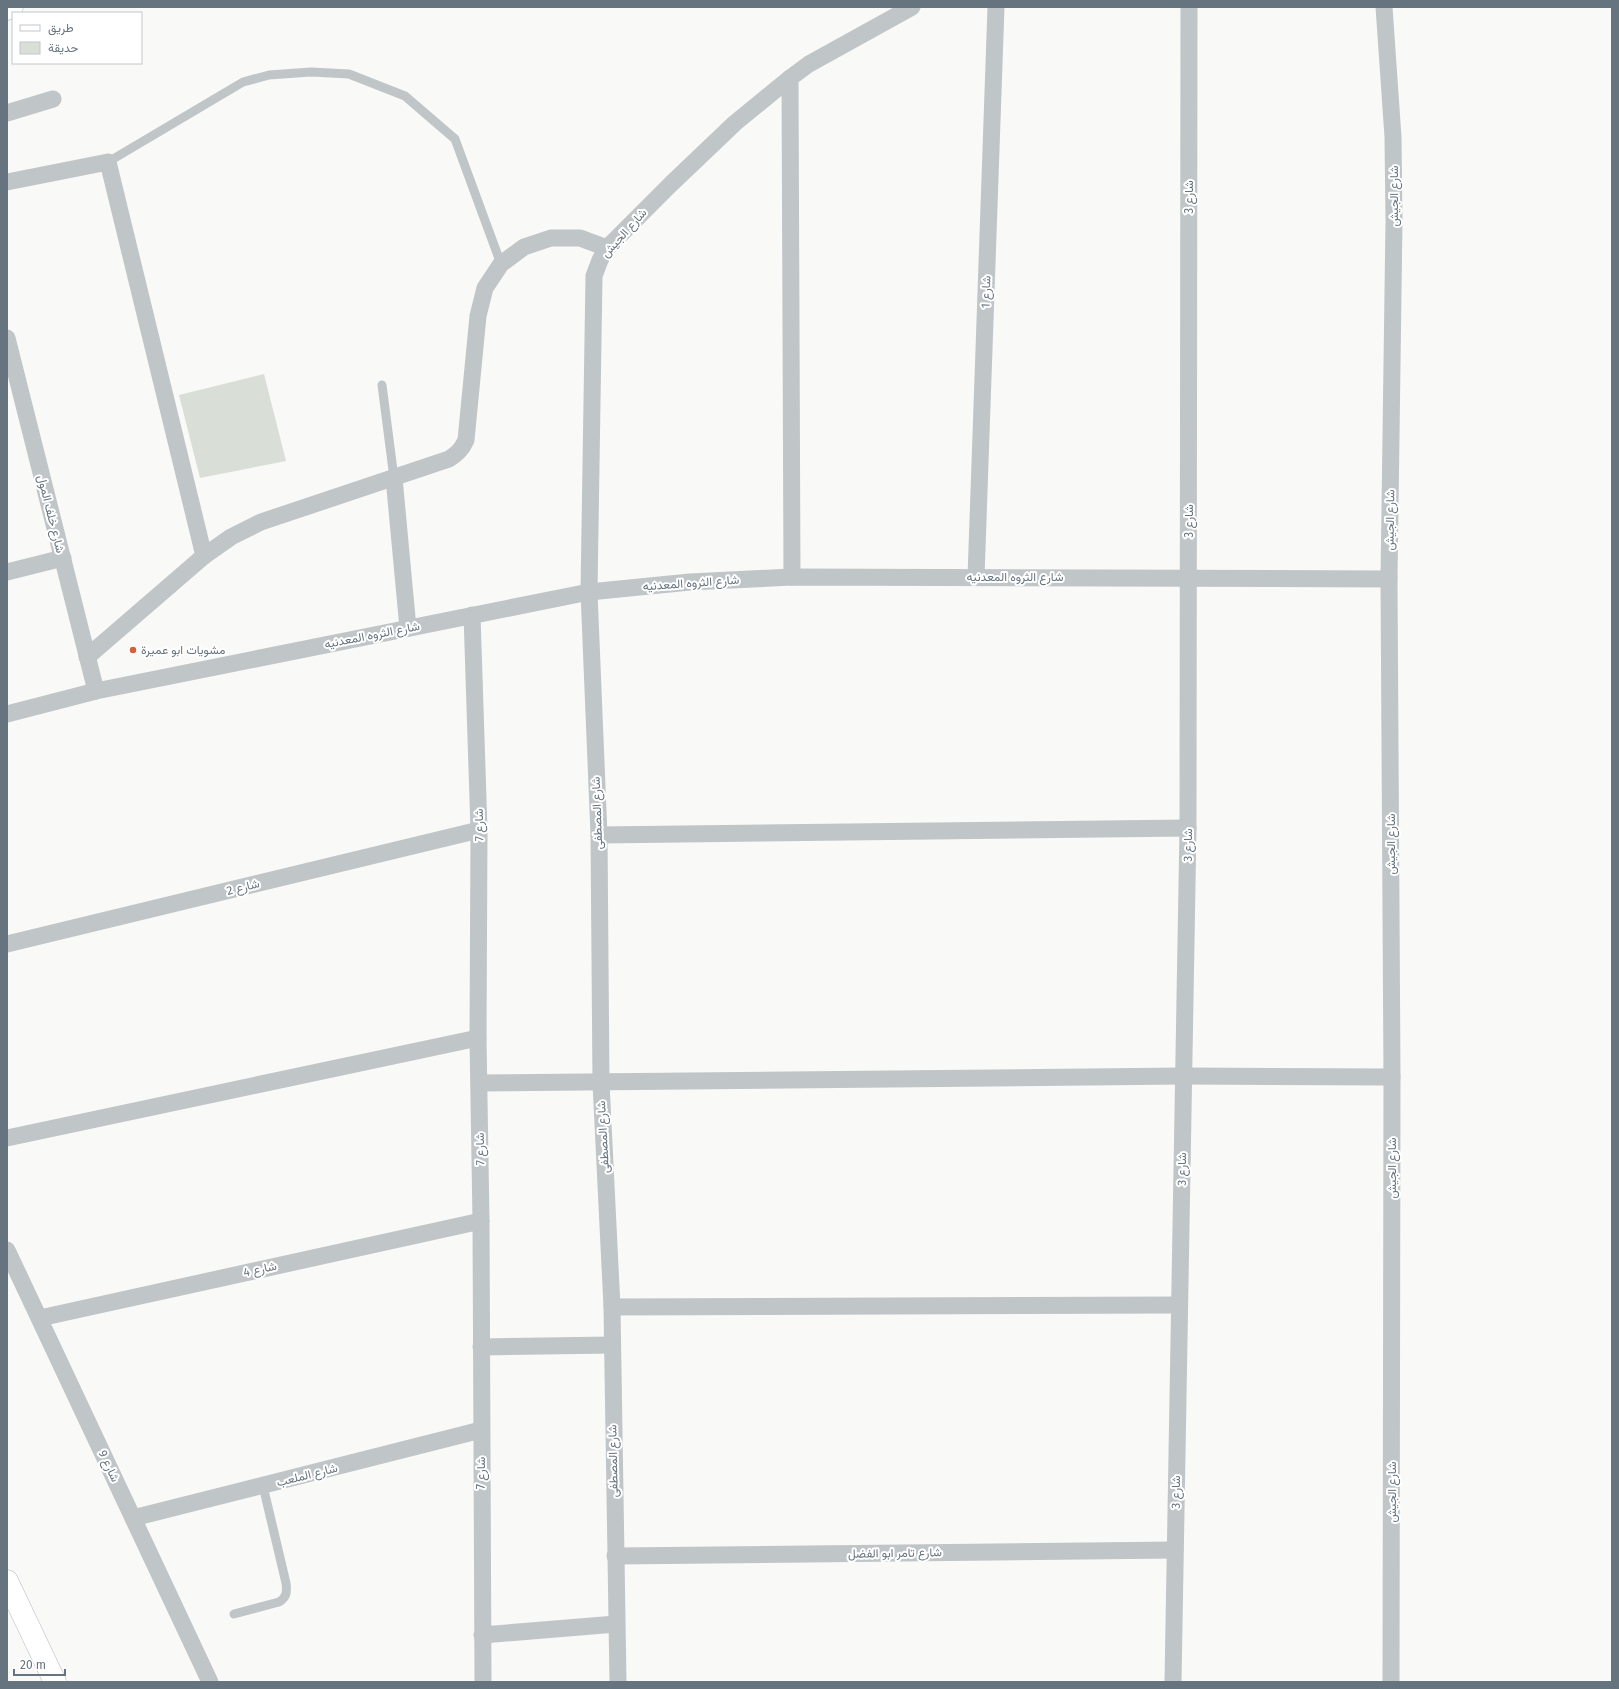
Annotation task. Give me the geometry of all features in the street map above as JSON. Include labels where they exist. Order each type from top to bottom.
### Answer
[{"type":"street","points":[[7,9],[12,7]]},
{"type":"street","name":"شارع الجيش","points":[[589,592],[593,293],[594,276],[600,260],[607,248],[671,184],[735,124],[790,78],[809,64],[912,7]]},
{"type":"street","name":"شارع 1","points":[[976,577],[996,7]]},
{"type":"street","name":"شارع 3","points":[[1172,1682],[1188,828],[1188,7]]},
{"type":"street","name":"شارع الجيش","points":[[1384,7],[1391,96],[1394,178],[1389,578],[1392,1077],[1391,1682]]},
{"type":"street","points":[[790,78],[792,576]]},
{"type":"street","points":[[7,112],[53,99]]},
{"type":"street","points":[[7,182],[108,162],[204,556]]},
{"type":"street","points":[[87,657],[204,556],[231,537],[261,522],[449,459],[462,449],[466,440],[478,316],[485,288],[501,264],[524,247],[551,238],[580,238],[607,248]]},
{"type":"street","name":"شارع خلف المول","points":[[7,338],[96,691]]},
{"type":"street","points":[[394,478],[408,628]]},
{"type":"street","points":[[7,572],[63,558]]},
{"type":"street","name":"شارع الثروه المعدنيه","points":[[7,714],[96,691],[589,592],[690,582],[792,576],[1389,578]]},
{"type":"street","name":"شارع المصطفى","points":[[589,592],[599,835],[601,1083],[612,1307],[618,1682]]},
{"type":"street","name":"شارع 7","points":[[472,615],[479,830],[478,1038],[481,1221],[482,1682]]},
{"type":"street","points":[[599,835],[1188,828]]},
{"type":"street","name":"شارع 2","points":[[7,944],[479,830]]},
{"type":"street","points":[[7,1138],[478,1038]]},
{"type":"street","points":[[479,1083],[601,1083],[1184,1076],[1392,1077]]},
{"type":"street","name":"شارع 4","points":[[40,1318],[481,1221]]},
{"type":"street","name":"شارع 9","points":[[7,1250],[13,1276],[40,1318],[210,1682]]},
{"type":"street","points":[[612,1307],[1179,1305]]},
{"type":"street","points":[[481,1347],[612,1345]]},
{"type":"street","name":"شارع الملعب","points":[[133,1518],[481,1430]]},
{"type":"street","name":"شارع تامر ابو الفضل","points":[[615,1556],[1175,1550]]},
{"type":"street","points":[[7,1581],[55,1682]]},
{"type":"street","points":[[482,1636],[616,1624]]},
{"type":"lane","points":[[108,162],[243,82],[269,75],[311,72],[349,74],[405,96],[455,139],[501,264]]},
{"type":"lane","points":[[382,385],[394,478]]},
{"type":"lane","points":[[234,1614],[279,1602],[284,1599],[286,1595],[286,1583],[263,1486]]},
{"type":"green space","points":[[264,374],[286,461],[200,478],[179,395]]},
{"type":"place","name":"مشويات ابو عميرة","points":[[133,650]]}]
